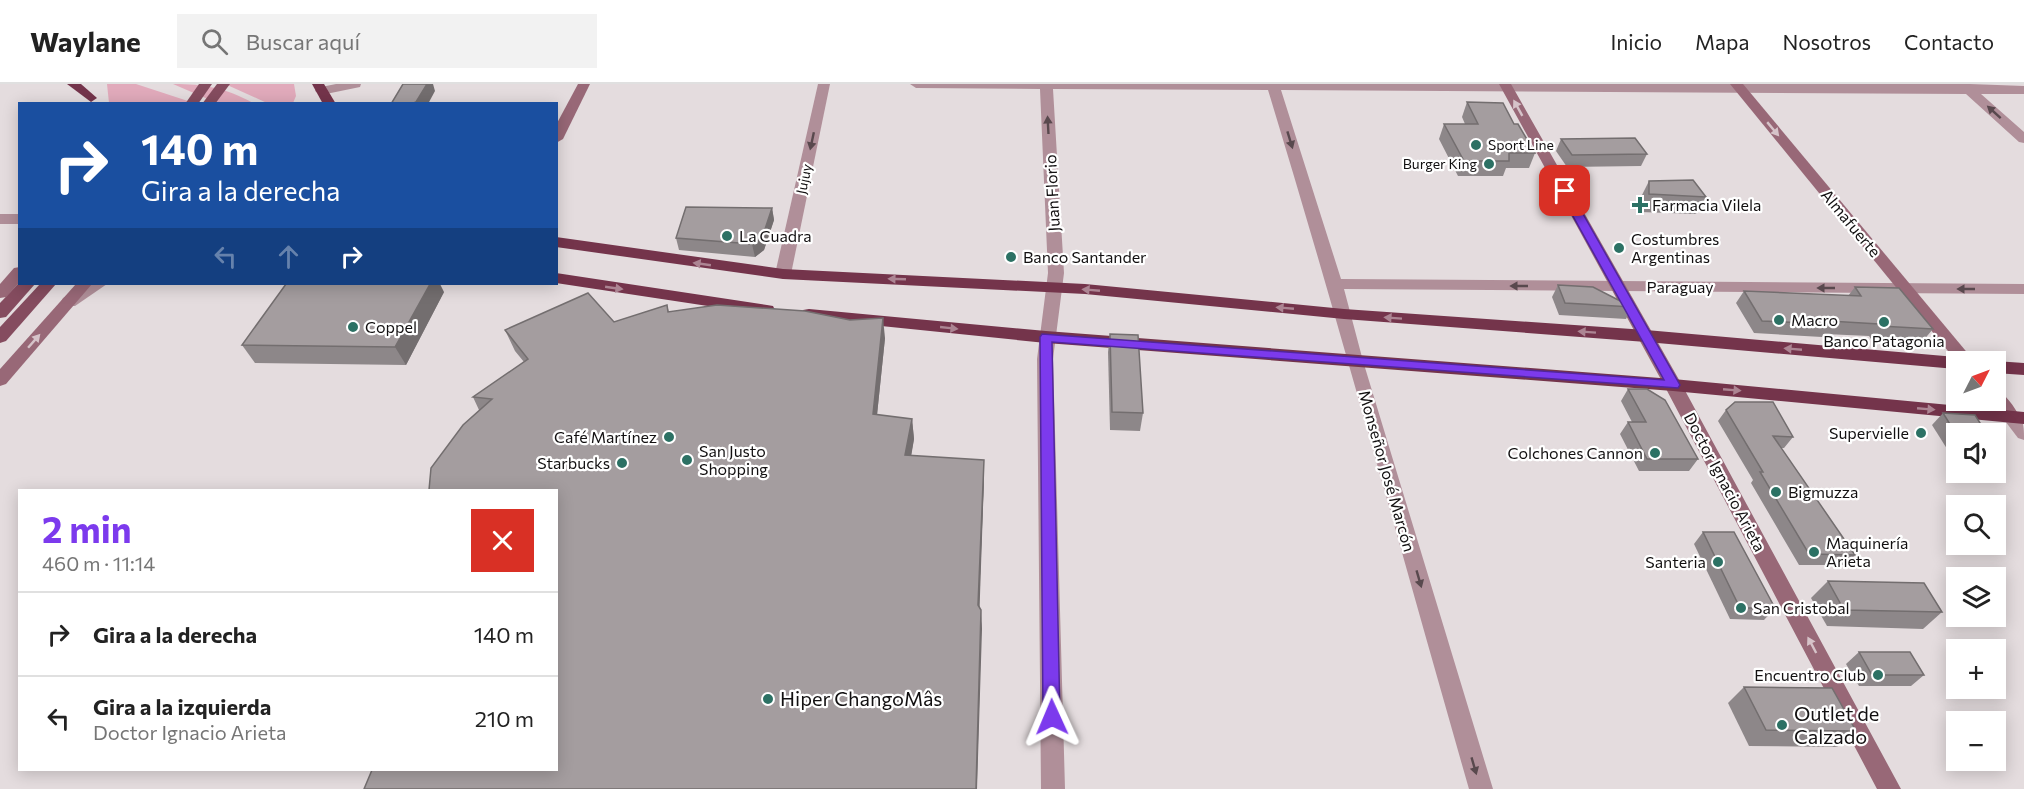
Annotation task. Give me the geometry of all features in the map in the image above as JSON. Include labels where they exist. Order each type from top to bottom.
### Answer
[{"type":"highway","points":[[73,84],[91,101]]},
{"type":"highway","points":[[91,101],[94,84]]},
{"type":"highway","points":[[313,102],[320,88]]},
{"type":"highway","points":[[320,88],[329,102]]},
{"type":"highway","points":[[558,243],[783,274],[1055,288],[1344,314],[1646,336],[1946,362]]},
{"type":"highway","points":[[558,278],[783,312],[1046,337],[1673,385],[2018,418]]},
{"type":"highway","points":[[2006,368],[2024,369]]},
{"type":"main road","points":[[192,102],[206,84]]},
{"type":"main road","points":[[210,102],[224,84]]},
{"type":"main road","points":[[0,313],[26,285]]},
{"type":"main road","points":[[0,337],[47,285]]},
{"type":"street","points":[[320,88],[355,84]]},
{"type":"street","points":[[558,134],[584,84]]},
{"type":"street","name":"Jujuy","points":[[783,274],[824,84]]},
{"type":"street","points":[[916,84],[1966,87],[2024,90]]},
{"type":"street","name":"Juan Florio","points":[[1046,85],[1056,273],[1046,337],[1053,789]]},
{"type":"street","name":"Doctor Ignacio Arieta","points":[[1506,85],[1673,385],[1889,789]]},
{"type":"street","name":"Monseñor José Marcón","points":[[1273,86],[1344,314],[1355,361],[1481,789]]},
{"type":"street","name":"Almafuerte","points":[[1738,86],[1958,351]]},
{"type":"street","points":[[1966,87],[2024,139]]},
{"type":"street","points":[[0,219],[18,219]]},
{"type":"street","points":[[0,292],[18,274]]},
{"type":"street","name":"Paraguay","points":[[1335,284],[2024,289]]},
{"type":"street","points":[[0,381],[83,285]]},
{"type":"street","points":[[69,302],[97,285]]},
{"type":"street","points":[[2006,407],[2018,418],[2024,433]]},
{"type":"shaded area","points":[[107,84],[136,84],[191,102],[109,102]]},
{"type":"shaded area","points":[[173,84],[215,88],[251,102],[215,102]]},
{"type":"shaded area","points":[[225,84],[294,84],[296,96],[293,102],[265,102]]},
{"type":"building","points":[[403,84],[427,84],[416,102],[392,102]]},
{"type":"building","points":[[1467,102],[1503,103],[1514,124],[1518,124],[1535,153],[1509,153],[1509,161],[1464,161],[1444,124],[1478,124]]},
{"type":"building","points":[[1635,138],[1647,154],[1572,155],[1561,139]]},
{"type":"building","points":[[1693,180],[1706,197],[1649,194],[1649,181]]},
{"type":"building","points":[[686,207],[772,208],[762,238],[752,244],[676,238]]},
{"type":"building","name":"Coppel","points":[[285,285],[429,285],[395,347],[242,345]]},
{"type":"building","points":[[1558,285],[1593,287],[1632,307],[1565,303]]},
{"type":"building","points":[[1855,287],[1899,288],[1933,329],[1830,321],[1832,324],[1762,321],[1744,291],[1861,296]]},
{"type":"building","points":[[588,293],[614,322],[667,305],[668,312],[717,305],[805,311],[850,320],[883,318],[873,414],[912,419],[905,455],[984,460],[978,605],[981,610],[976,789],[364,789],[372,771],[558,771],[558,489],[429,489],[431,468],[463,425],[492,399],[473,397],[528,359],[505,330]]},
{"type":"building","points":[[1110,334],[1138,335],[1143,413],[1112,412]]},
{"type":"building","points":[[1628,389],[1647,389],[1665,400],[1698,459],[1647,459],[1628,422],[1646,422]]},
{"type":"building","points":[[1735,402],[1773,402],[1793,437],[1773,436],[1855,555],[1809,554],[1726,410]]},
{"type":"building","points":[[1943,413],[1975,415],[1980,423],[1949,423]]},
{"type":"building","points":[[1703,532],[1734,532],[1775,608],[1740,608]]},
{"type":"building","points":[[1828,581],[1924,583],[1942,612],[1844,610]]},
{"type":"building","points":[[1859,652],[1910,652],[1924,675],[1872,675]]},
{"type":"building","points":[[1744,687],[1832,688],[1856,731],[1766,730]]},
{"type":"place","name":"Sport Line","points":[[1476,145]]},
{"type":"place","name":"Burger King","points":[[1489,164]]},
{"type":"place","name":"Farmacia Vilela","points":[[1640,205]]},
{"type":"place","name":"La Cuadra","points":[[727,236]]},
{"type":"place","name":"Costumbres Argentinas","points":[[1619,248]]},
{"type":"place","name":"Banco Santander","points":[[1011,257]]},
{"type":"place","name":"Macro","points":[[1779,320]]},
{"type":"place","name":"Banco Patagonia","points":[[1884,322]]},
{"type":"place","name":"Coppel","points":[[353,327]]},
{"type":"place","name":"Supervielle","points":[[1921,433]]},
{"type":"place","name":"Café Martínez","points":[[669,437]]},
{"type":"place","name":"Colchones Cannon","points":[[1655,453]]},
{"type":"place","name":"San Justo Shopping","points":[[687,460]]},
{"type":"place","name":"Starbucks","points":[[622,463]]},
{"type":"place","name":"Bigmuzza","points":[[1776,492]]},
{"type":"place","name":"Maquinería Arieta","points":[[1814,552]]},
{"type":"place","name":"Santeria","points":[[1718,562]]},
{"type":"place","name":"San Cristobal","points":[[1741,608]]},
{"type":"place","name":"Encuentro Club","points":[[1878,675]]},
{"type":"place","name":"Hiper ChangoMâs","points":[[768,699]]},
{"type":"place","name":"Outlet de Calzado","points":[[1782,725]]},
{"type":"route","points":[[1052,717],[1046,337],[1673,385],[1565,191]]}]
